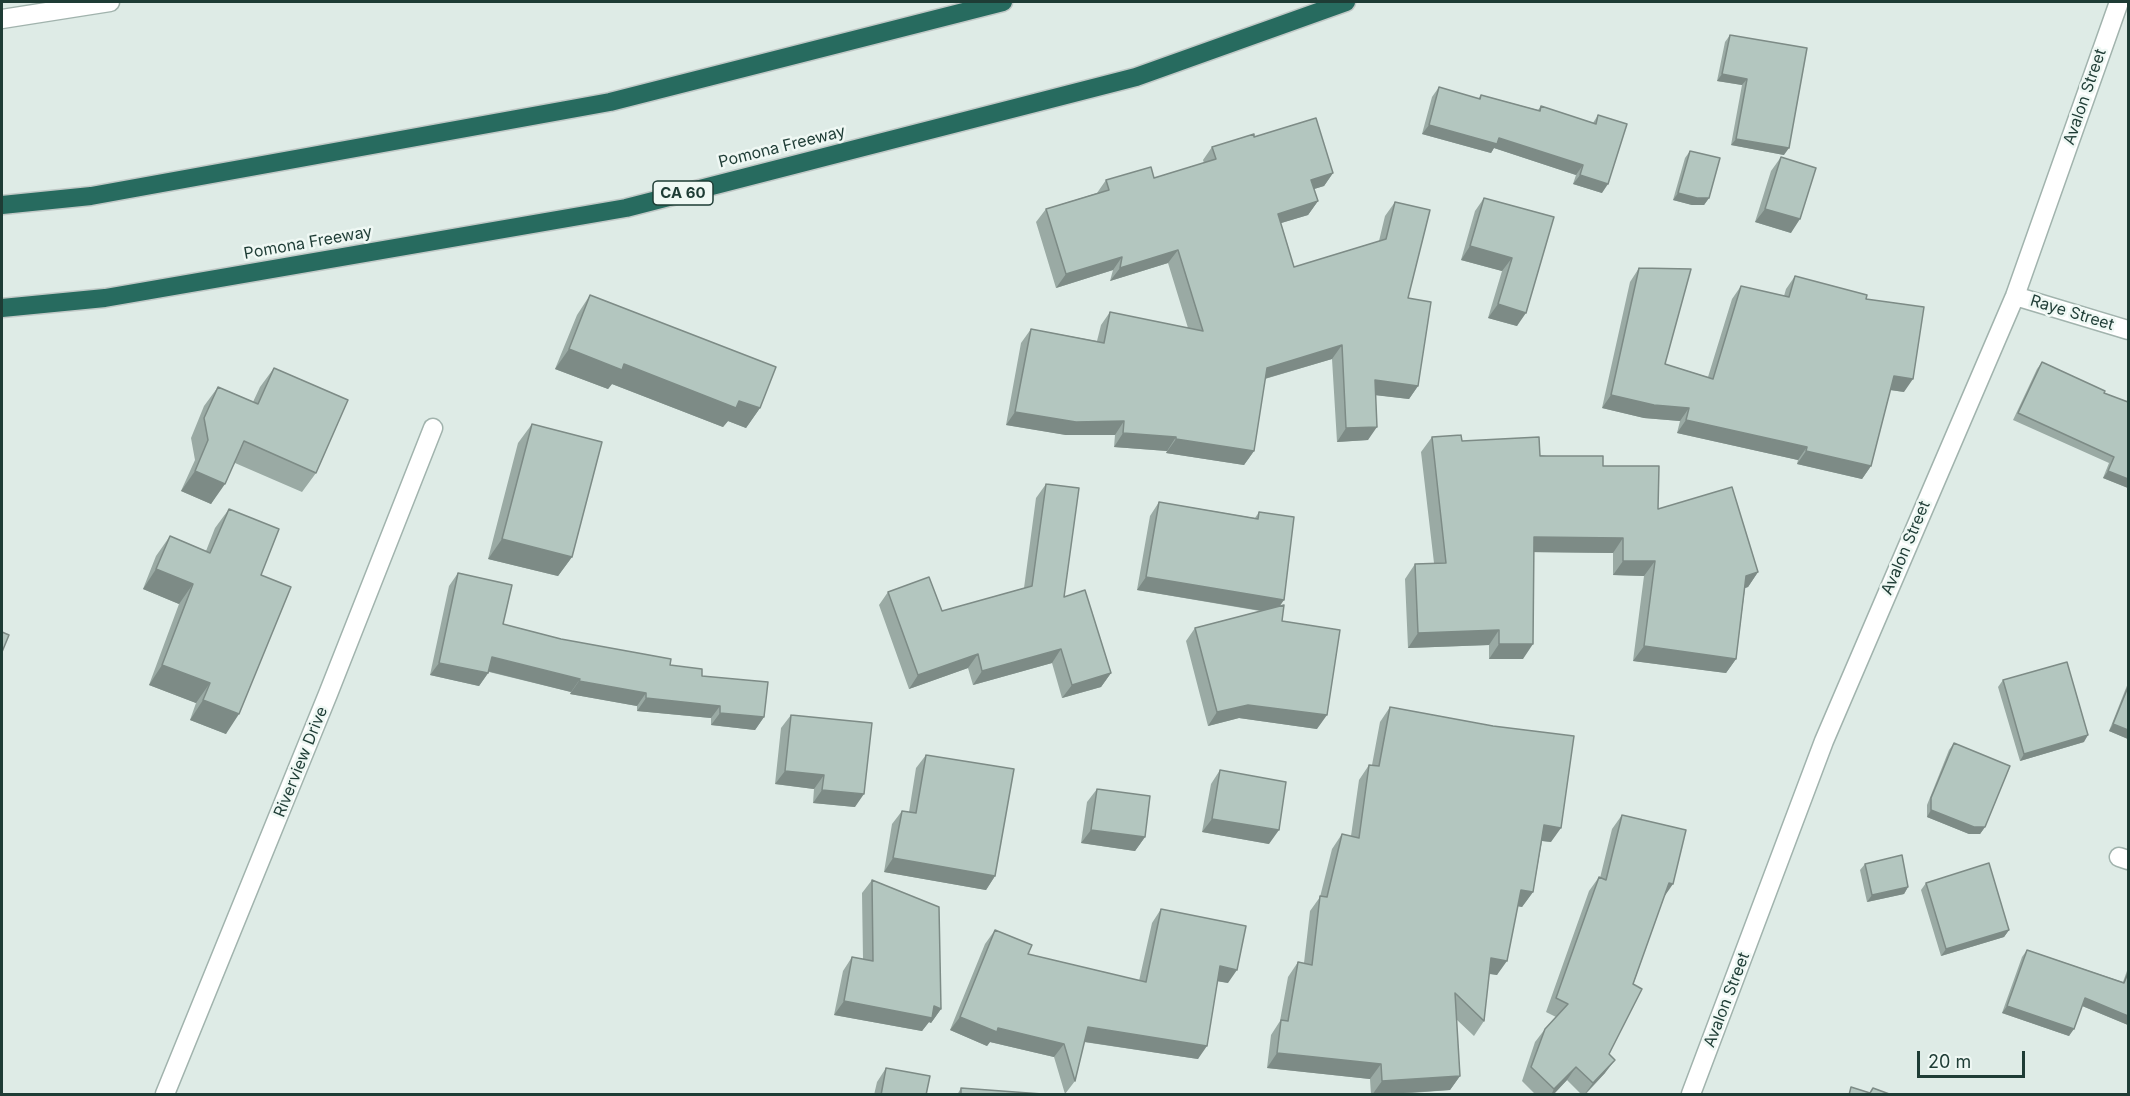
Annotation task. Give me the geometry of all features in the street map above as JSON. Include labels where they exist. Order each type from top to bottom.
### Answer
[{"type":"highway","points":[[2,206],[91,196],[610,102],[1003,2]]},
{"type":"highway","name":"Pomona Freeway","points":[[2,308],[105,298],[626,208],[1136,77],[1346,2]]},
{"type":"street","points":[[2,19],[110,2]]},
{"type":"street","name":"Avalon Street","points":[[1691,1095],[1824,741],[2015,296],[2119,2]]},
{"type":"street","name":"Raye Street","points":[[2015,296],[2128,330]]},
{"type":"street","name":"Riverview Drive","points":[[165,1095],[434,428]]},
{"type":"building","points":[[1730,35],[1807,48],[1789,148],[1736,139],[1747,79],[1722,74]]},
{"type":"building","points":[[1439,87],[1480,99],[1481,95],[1540,111],[1541,106],[1596,124],[1598,115],[1627,124],[1608,184],[1580,175],[1583,165],[1499,138],[1497,144],[1429,125]]},
{"type":"building","points":[[1316,118],[1333,173],[1311,180],[1318,201],[1278,214],[1294,267],[1386,239],[1395,202],[1430,210],[1408,298],[1431,302],[1418,386],[1375,380],[1377,427],[1346,428],[1342,345],[1267,368],[1254,451],[1176,439],[1176,437],[1123,433],[1124,421],[1076,422],[1015,412],[1031,329],[1104,343],[1110,312],[1203,331],[1178,250],[1120,268],[1122,257],[1066,274],[1046,209],[1109,190],[1106,180],[1151,167],[1154,178],[1216,159],[1212,147]]},
{"type":"building","points":[[1690,151],[1720,158],[1709,198],[1697,198],[1678,193]]},
{"type":"building","points":[[1781,157],[1816,168],[1800,219],[1765,209]]},
{"type":"building","points":[[1484,198],[1554,217],[1526,313],[1498,304],[1512,258],[1470,246]]},
{"type":"building","points":[[1639,268],[1691,269],[1665,364],[1713,379],[1741,286],[1789,297],[1795,276],[1867,295],[1866,299],[1924,307],[1913,379],[1894,376],[1871,466],[1806,451],[1807,447],[1686,420],[1689,408],[1654,405],[1611,395]]},
{"type":"building","points":[[590,295],[776,367],[760,408],[739,401],[736,408],[624,364],[622,370],[569,349]]},
{"type":"building","points":[[2042,362],[2105,391],[2104,393],[2128,402],[2128,479],[2108,471],[2114,457],[2018,413]]},
{"type":"building","points":[[274,368],[348,400],[316,473],[244,441],[225,484],[195,471],[208,440],[204,418],[218,387],[258,404]]},
{"type":"building","points":[[532,424],[602,442],[572,557],[502,539]]},
{"type":"building","points":[[1461,435],[1462,441],[1539,437],[1540,456],[1603,456],[1603,466],[1659,466],[1658,509],[1732,487],[1758,572],[1746,576],[1736,659],[1644,646],[1655,561],[1623,561],[1623,538],[1534,537],[1533,644],[1499,644],[1499,630],[1418,633],[1415,564],[1446,563],[1432,437]]},
{"type":"building","points":[[1046,484],[1079,488],[1064,597],[1085,590],[1111,673],[1072,685],[1061,649],[982,671],[978,654],[918,675],[888,592],[929,577],[942,611],[1032,586]]},
{"type":"building","points":[[1159,502],[1258,519],[1259,512],[1294,517],[1284,600],[1146,577]]},
{"type":"building","points":[[229,509],[279,529],[261,575],[291,587],[239,714],[203,700],[210,683],[162,665],[193,584],[156,569],[170,536],[210,553]]},
{"type":"building","points":[[458,573],[512,585],[503,624],[561,639],[671,659],[670,665],[702,669],[702,676],[768,682],[764,717],[720,713],[720,706],[646,698],[646,693],[579,681],[580,679],[492,657],[488,673],[439,663]]},
{"type":"building","points":[[1284,605],[1282,621],[1340,630],[1327,715],[1248,705],[1217,712],[1195,628]]},
{"type":"building","points":[[2,632],[9,635],[2,652]]},
{"type":"building","points":[[2067,662],[2088,735],[2024,754],[2003,680]]},
{"type":"building","points":[[2128,687],[2128,730],[2113,724]]},
{"type":"building","points":[[1390,707],[1493,726],[1574,736],[1561,828],[1544,825],[1533,892],[1521,890],[1507,961],[1491,958],[1484,1021],[1455,993],[1460,1076],[1382,1081],[1381,1064],[1277,1053],[1281,1020],[1288,1021],[1298,962],[1312,965],[1320,896],[1327,897],[1342,834],[1359,838],[1369,765],[1379,766]]},
{"type":"building","points":[[791,715],[872,723],[864,794],[822,790],[824,775],[785,771]]},
{"type":"building","points":[[1954,743],[2010,766],[1985,827],[1974,827],[1931,810],[1931,798]]},
{"type":"building","points":[[926,755],[1014,769],[995,876],[893,858],[902,811],[916,813]]},
{"type":"building","points":[[1220,770],[1286,782],[1279,830],[1212,819]]},
{"type":"building","points":[[1097,789],[1150,796],[1145,837],[1091,830]]},
{"type":"building","points":[[1622,815],[1686,830],[1673,884],[1669,883],[1633,984],[1642,989],[1609,1054],[1615,1060],[1593,1083],[1576,1067],[1554,1089],[1531,1067],[1545,1029],[1568,1004],[1556,998],[1599,877],[1606,880]]},
{"type":"building","points":[[1902,855],[1908,887],[1872,895],[1865,864]]},
{"type":"building","points":[[1989,863],[2009,930],[1946,949],[1926,883]]},
{"type":"building","points":[[872,880],[939,907],[941,1009],[934,1006],[932,1018],[844,1001],[852,957],[873,961]]},
{"type":"building","points":[[1161,909],[1246,926],[1237,970],[1220,966],[1207,1046],[1088,1027],[1075,1081],[1064,1044],[998,1028],[997,1032],[960,1017],[995,930],[1032,945],[1028,954],[1146,982]]},
{"type":"building","points":[[2027,950],[2124,983],[2128,973],[2128,1016],[2085,998],[2074,1029],[2007,1006]]},
{"type":"building","points":[[886,1068],[930,1076],[926,1095],[881,1095]]},
{"type":"building","points":[[1851,1087],[1870,1093],[1873,1088],[1892,1095],[1849,1095]]},
{"type":"building","points":[[961,1088],[1056,1095],[961,1095]]}]
